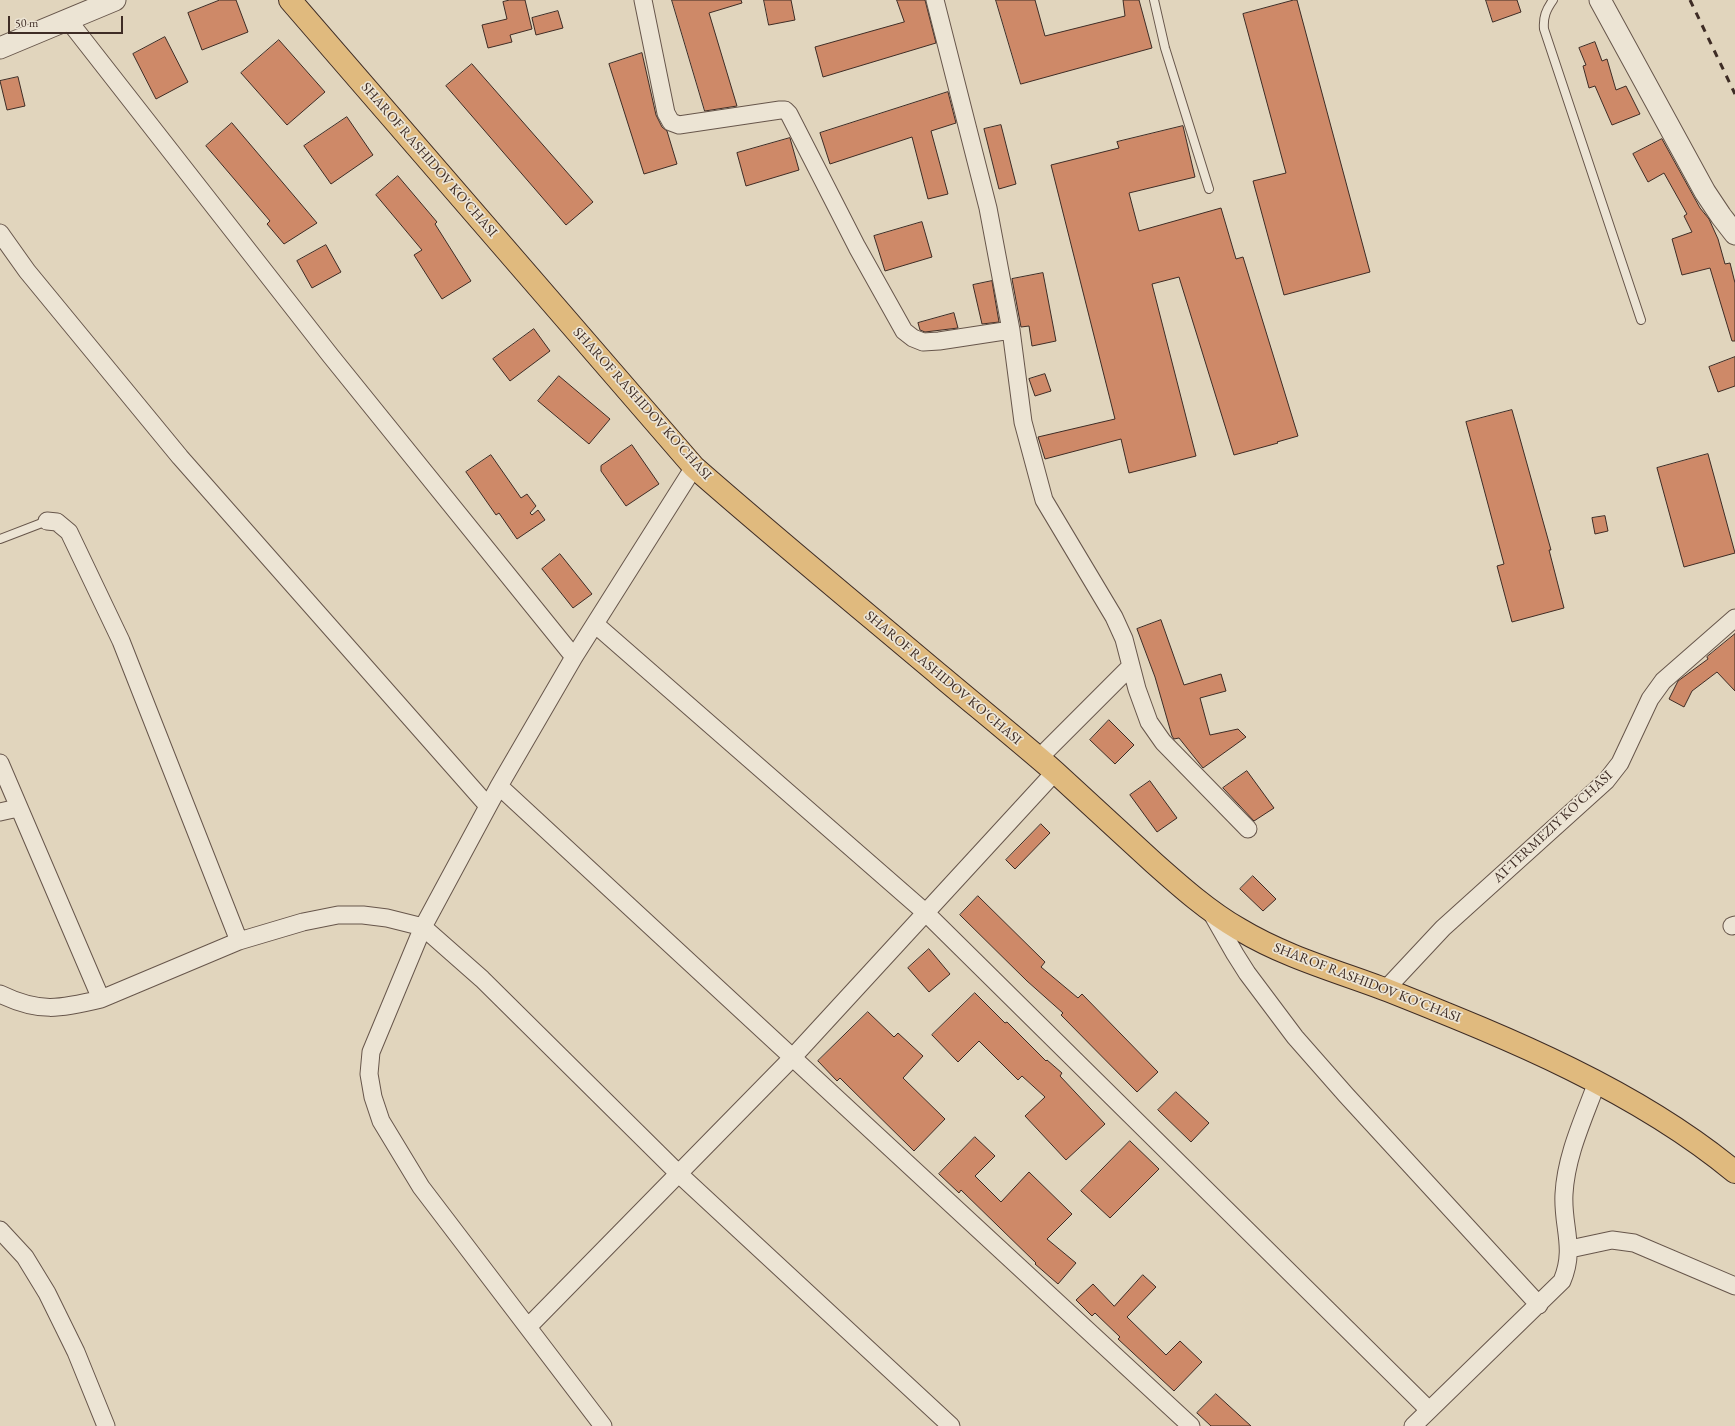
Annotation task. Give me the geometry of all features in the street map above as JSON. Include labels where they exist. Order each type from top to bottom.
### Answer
[{"type":"main road","name":"SHAROF RASHIDOV KO'CHASI","points":[[290,0],[694,467],[758,523],[1047,765],[1172,879],[1211,912],[1240,930],[1299,959],[1385,990],[1480,1027],[1597,1082],[1652,1113],[1694,1140],[1735,1172]]},
{"type":"street","points":[[0,48],[115,0]]},
{"type":"street","points":[[643,0],[666,114],[671,122],[679,125],[785,110],[789,114],[857,247],[904,331],[913,338],[923,342],[1010,330]]},
{"type":"street","points":[[935,0],[988,208],[1010,330],[1023,422],[1044,500],[1114,617],[1124,639],[1149,722],[1163,742],[1248,829]]},
{"type":"street","points":[[1600,0],[1705,192],[1735,234]]},
{"type":"street","points":[[68,20],[330,355],[574,657]]},
{"type":"street","points":[[0,233],[27,271],[180,457],[488,806]]},
{"type":"street","points":[[603,1426],[421,1187],[381,1121],[373,1097],[369,1074],[371,1052],[423,928],[499,786],[574,657],[694,467]]},
{"type":"street","points":[[47,521],[57,522],[69,532],[121,641],[239,941]]},
{"type":"street","name":"AT-TERMEZIY KO'CHASI","points":[[1385,990],[1443,928],[1606,781],[1620,763],[1650,698],[1663,681],[1735,618]]},
{"type":"street","points":[[595,624],[926,913],[1429,1410]]},
{"type":"street","points":[[528,1327],[792,1058],[926,913],[1047,765],[1131,666]]},
{"type":"street","points":[[0,763],[100,1000]]},
{"type":"street","points":[[499,786],[1191,1426]]},
{"type":"street","points":[[0,812],[18,808]]},
{"type":"street","points":[[1211,912],[1243,966],[1295,1037],[1346,1095],[1539,1305]]},
{"type":"street","points":[[0,994],[18,1002],[42,1007],[65,1008],[100,1000],[239,941],[303,922],[338,915],[363,915],[387,918],[423,928],[482,979],[678,1174],[951,1426]]},
{"type":"street","points":[[1413,1426],[1562,1281],[1567,1270],[1570,1249],[1564,1207],[1566,1178],[1578,1133],[1597,1082]]},
{"type":"street","points":[[0,1230],[25,1257],[47,1293],[76,1352],[106,1426]]},
{"type":"street","points":[[1570,1249],[1612,1240],[1634,1243],[1735,1286]]},
{"type":"lane","points":[[1154,0],[1165,48],[1209,189]]},
{"type":"lane","points":[[1553,0],[1547,8],[1543,19],[1544,29],[1641,320]]},
{"type":"lane","points":[[0,539],[47,521]]},
{"type":"building","points":[[220,0],[236,0],[248,32],[202,50],[188,13]]},
{"type":"building","points":[[510,0],[525,0],[532,29],[510,35],[512,42],[488,48],[482,25],[507,19],[503,2]]},
{"type":"building","points":[[672,0],[741,0],[742,3],[709,13],[737,106],[705,111]]},
{"type":"building","points":[[764,0],[791,0],[795,20],[769,25]]},
{"type":"building","points":[[897,0],[925,0],[936,43],[823,77],[815,47],[904,22]]},
{"type":"building","points":[[996,0],[1035,0],[1045,36],[1125,16],[1123,0],[1139,0],[1152,48],[1021,84]]},
{"type":"building","points":[[1297,0],[1370,272],[1284,295],[1253,181],[1286,173],[1243,14]]},
{"type":"building","points":[[1486,0],[1517,0],[1521,12],[1493,22]]},
{"type":"building","points":[[558,11],[563,28],[536,35],[532,18]]},
{"type":"building","points":[[165,37],[188,82],[156,99],[133,54]]},
{"type":"building","points":[[279,40],[325,92],[287,125],[241,73]]},
{"type":"building","points":[[1595,42],[1602,61],[1607,59],[1616,90],[1626,86],[1640,114],[1612,125],[1595,86],[1589,88],[1583,66],[1586,65],[1579,48]]},
{"type":"building","points":[[642,53],[656,115],[662,127],[667,131],[677,164],[644,174],[609,64]]},
{"type":"building","points":[[472,64],[593,202],[566,225],[446,86]]},
{"type":"building","points":[[18,77],[25,106],[7,110],[0,81]]},
{"type":"building","points":[[948,92],[956,123],[931,131],[948,194],[928,199],[912,137],[830,164],[820,133]]},
{"type":"building","points":[[347,117],[373,155],[331,184],[304,146]]},
{"type":"building","points":[[232,123],[317,223],[284,244],[267,224],[270,221],[206,146]]},
{"type":"building","points":[[1001,125],[1016,184],[999,189],[984,129]]},
{"type":"building","points":[[1183,126],[1195,177],[1129,193],[1139,231],[1221,208],[1236,259],[1243,257],[1298,436],[1234,455],[1179,277],[1152,284],[1196,456],[1129,473],[1121,439],[1045,459],[1038,437],[1115,419],[1051,165],[1119,148],[1117,142]]},
{"type":"building","points":[[790,138],[799,170],[746,186],[737,153]]},
{"type":"building","points":[[1662,139],[1700,208],[1709,219],[1718,239],[1725,264],[1730,263],[1735,283],[1735,341],[1732,341],[1710,268],[1682,275],[1672,239],[1692,232],[1684,216],[1687,214],[1664,173],[1648,182],[1633,154]]},
{"type":"building","points":[[398,176],[437,222],[435,224],[471,281],[442,299],[414,255],[422,250],[376,195]]},
{"type":"building","points":[[922,222],[932,257],[885,271],[874,236]]},
{"type":"building","points":[[326,245],[341,272],[312,288],[297,261]]},
{"type":"building","points":[[1043,273],[1056,341],[1032,346],[1029,326],[1021,327],[1012,279]]},
{"type":"building","points":[[992,281],[999,322],[982,324],[973,285]]},
{"type":"building","points":[[954,313],[958,328],[925,332],[920,330],[918,323]]},
{"type":"building","points":[[534,329],[550,351],[510,381],[493,359]]},
{"type":"building","points":[[1735,357],[1735,386],[1718,392],[1709,367]]},
{"type":"building","points":[[1045,374],[1051,391],[1035,396],[1029,379]]},
{"type":"building","points":[[559,376],[610,419],[589,444],[538,401]]},
{"type":"building","points":[[1512,410],[1551,550],[1549,550],[1564,608],[1512,622],[1497,566],[1504,564],[1466,422]]},
{"type":"building","points":[[632,445],[659,484],[626,506],[601,471],[601,466]]},
{"type":"building","points":[[1708,454],[1735,553],[1684,567],[1657,468]]},
{"type":"building","points":[[491,455],[521,498],[527,494],[536,506],[530,513],[532,515],[538,510],[545,520],[517,539],[499,513],[496,515],[466,472]]},
{"type":"building","points":[[1605,516],[1608,531],[1595,534],[1592,518]]},
{"type":"building","points":[[560,554],[592,594],[573,608],[542,569]]},
{"type":"building","points":[[1161,620],[1184,685],[1221,674],[1226,691],[1200,698],[1210,735],[1238,729],[1246,737],[1203,768],[1179,738],[1174,739],[1172,736],[1155,677],[1137,629]]},
{"type":"building","points":[[1735,634],[1735,691],[1717,672],[1692,691],[1684,707],[1669,699],[1678,681],[1708,659],[1707,657]]},
{"type":"building","points":[[1109,720],[1134,745],[1115,764],[1090,740]]},
{"type":"building","points":[[1247,771],[1274,808],[1254,821],[1223,788]]},
{"type":"building","points":[[1150,781],[1177,818],[1157,832],[1130,795]]},
{"type":"building","points":[[1041,824],[1050,833],[1015,869],[1006,860]]},
{"type":"building","points":[[1253,876],[1276,899],[1263,911],[1240,889]]},
{"type":"building","points":[[978,896],[1045,962],[1041,967],[1078,998],[1082,994],[1158,1072],[1137,1092],[1061,1015],[1063,1013],[1027,981],[960,915]]},
{"type":"building","points":[[929,949],[950,974],[929,992],[908,968]]},
{"type":"building","points":[[975,993],[1046,1061],[1047,1060],[1062,1073],[1060,1076],[1105,1124],[1066,1160],[1025,1116],[1045,1097],[1022,1076],[1018,1080],[979,1041],[958,1062],[932,1035]]},
{"type":"building","points":[[868,1012],[894,1037],[898,1033],[923,1056],[903,1078],[945,1119],[914,1151],[840,1078],[837,1081],[818,1061]]},
{"type":"building","points":[[1176,1092],[1209,1123],[1191,1142],[1158,1110]]},
{"type":"building","points":[[975,1137],[995,1156],[975,1176],[1001,1202],[1029,1172],[1072,1214],[1047,1239],[1076,1263],[1058,1284],[1035,1264],[1036,1263],[961,1190],[959,1193],[939,1174]]},
{"type":"building","points":[[1130,1141],[1159,1169],[1110,1218],[1081,1191]]},
{"type":"building","points":[[1143,1275],[1156,1287],[1127,1317],[1166,1355],[1180,1341],[1202,1362],[1174,1391],[1118,1339],[1120,1337],[1095,1313],[1092,1316],[1076,1300],[1093,1284],[1114,1306]]},
{"type":"building","points":[[1216,1394],[1251,1426],[1211,1426],[1197,1413]]},
{"type":"railway","points":[[1690,0],[1735,94]]}]
